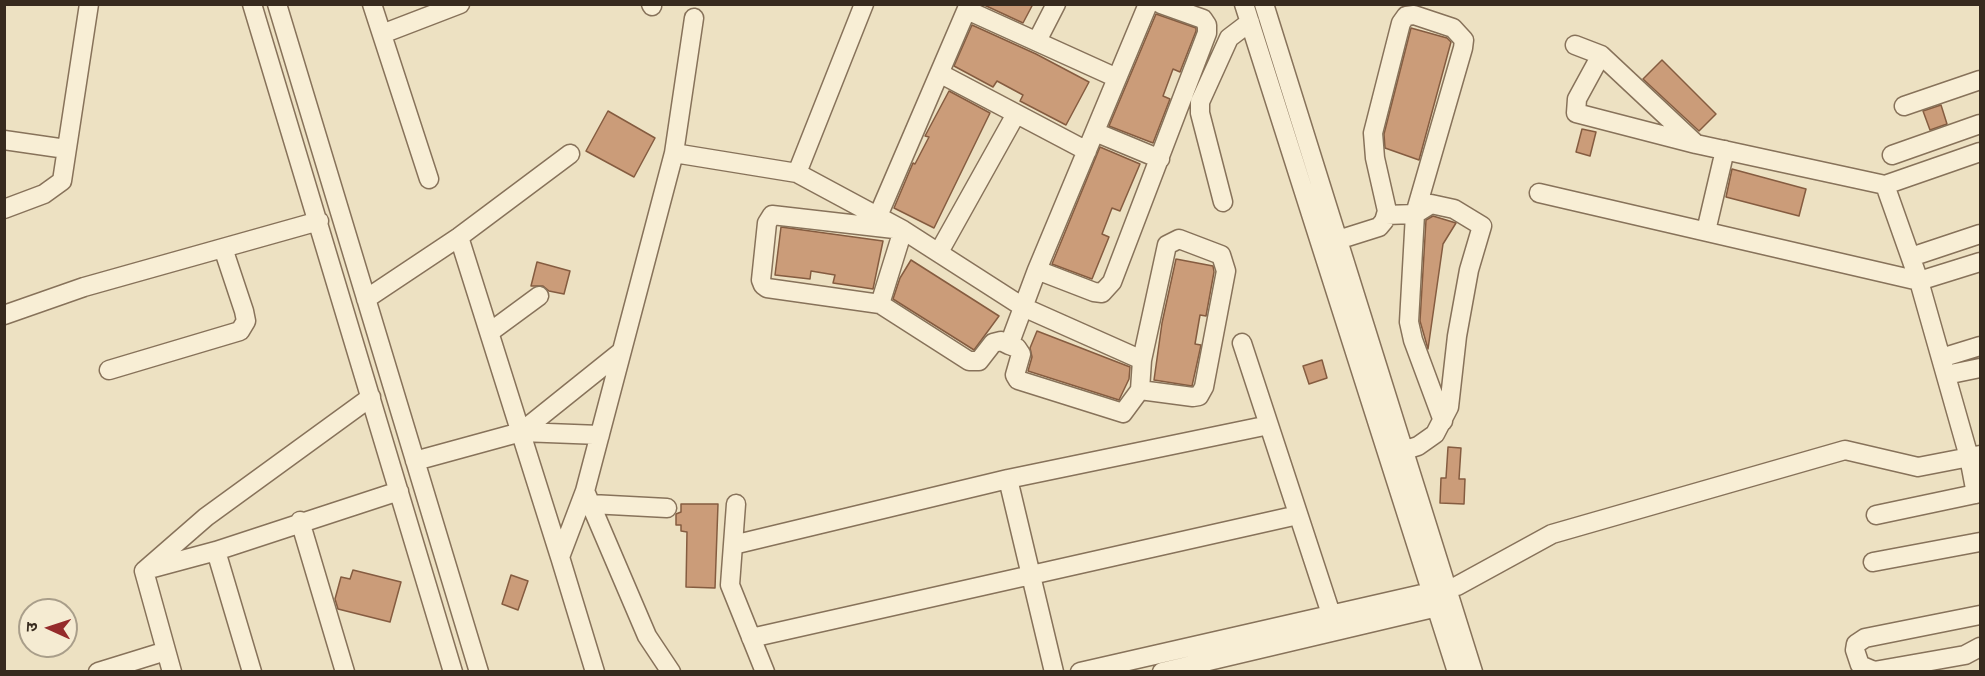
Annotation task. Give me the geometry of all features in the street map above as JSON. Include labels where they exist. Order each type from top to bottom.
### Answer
[{"type":"street","points":[[4,209],[44,194],[62,181],[89,4]]},
{"type":"street","points":[[372,4],[429,179]]},
{"type":"street","points":[[382,34],[460,4]]},
{"type":"street","points":[[797,172],[864,4]]},
{"type":"street","points":[[1037,41],[1056,4]]},
{"type":"street","points":[[1009,345],[1036,270],[1148,4]]},
{"type":"street","points":[[1036,270],[1102,293],[1112,282],[1207,33],[1203,19],[1161,4]]},
{"type":"street","points":[[1244,4],[1331,243]]},
{"type":"street","points":[[1264,4],[1331,243],[1444,595],[1473,672]]},
{"type":"street","points":[[453,672],[254,11],[282,6],[366,299],[479,672]]},
{"type":"street","points":[[878,216],[968,7],[1117,78]]},
{"type":"street","points":[[1331,243],[1379,227],[1386,215],[1373,133],[1398,29],[1406,16],[1414,15],[1453,28],[1464,40],[1415,214],[1410,322],[1413,340],[1443,421]]},
{"type":"street","points":[[560,557],[588,497],[600,435],[674,153],[694,18]]},
{"type":"street","points":[[1223,202],[1200,113],[1200,102],[1229,38],[1250,22]]},
{"type":"street","points":[[1575,45],[1601,54],[1696,144]]},
{"type":"street","points":[[1601,54],[1577,99],[1576,112],[1696,144],[1885,184],[1980,152]]},
{"type":"street","points":[[940,74],[1087,151]]},
{"type":"street","points":[[1904,106],[1980,80]]},
{"type":"street","points":[[939,252],[1016,114]]},
{"type":"street","points":[[1892,155],[1980,124]]},
{"type":"street","points":[[1095,132],[1160,159]]},
{"type":"street","points":[[4,140],[66,149]]},
{"type":"street","points":[[1706,231],[1725,150]]},
{"type":"street","points":[[674,153],[797,172],[903,230],[1023,307],[1142,360]]},
{"type":"street","points":[[366,299],[459,237],[570,154]]},
{"type":"street","points":[[1876,515],[1978,494],[1975,456],[1943,367],[1919,281],[1885,184]]},
{"type":"street","points":[[1539,193],[1919,281],[1980,262]]},
{"type":"street","points":[[1386,215],[1415,214],[1431,204],[1454,209],[1482,226],[1469,270],[1457,336],[1449,406],[1435,434],[1418,446],[1397,452]]},
{"type":"street","points":[[903,230],[772,215],[767,223],[761,280],[767,288],[880,304],[969,361],[979,360],[993,343],[1001,341],[1017,348],[1021,354],[1015,375],[1018,380],[1117,413],[1127,410],[1140,390],[1142,360],[1167,245],[1179,238],[1221,255],[1226,271],[1204,387],[1199,396],[1193,398],[1140,390]]},
{"type":"street","points":[[4,315],[84,287],[319,221]]},
{"type":"street","points":[[880,304],[903,230]]},
{"type":"street","points":[[1911,257],[1980,234]]},
{"type":"street","points":[[459,237],[595,672]]},
{"type":"street","points":[[109,370],[240,331],[246,321],[223,248]]},
{"type":"street","points":[[490,332],[539,296]]},
{"type":"street","points":[[1242,343],[1331,614]]},
{"type":"street","points":[[1943,367],[1980,346]]},
{"type":"street","points":[[521,432],[622,351]]},
{"type":"street","points":[[1943,367],[1980,368]]},
{"type":"street","points":[[1427,375],[1454,376]]},
{"type":"street","points":[[144,571],[206,517],[371,397]]},
{"type":"street","points":[[733,545],[1008,479],[1269,425]]},
{"type":"street","points":[[415,461],[521,432],[600,435]]},
{"type":"street","points":[[1162,672],[1444,595],[1552,534],[1845,450],[1918,467],[1975,456]]},
{"type":"street","points":[[1008,479],[1054,672]]},
{"type":"street","points":[[144,571],[216,551],[300,521],[399,491]]},
{"type":"street","points":[[588,497],[627,508],[667,508]]},
{"type":"street","points":[[588,497],[647,636],[671,672]]},
{"type":"street","points":[[736,504],[730,585],[765,672]]},
{"type":"street","points":[[751,638],[1298,515]]},
{"type":"street","points":[[300,521],[345,672]]},
{"type":"street","points":[[1873,562],[1980,542]]},
{"type":"street","points":[[216,551],[252,672]]},
{"type":"street","points":[[144,571],[172,672]]},
{"type":"street","points":[[1080,672],[1331,614],[1444,595]]},
{"type":"street","points":[[1444,595],[1457,672]]},
{"type":"street","points":[[1980,615],[1865,638],[1857,644],[1855,650],[1860,665],[1874,671],[1965,655],[1980,647]]},
{"type":"street","points":[[98,672],[166,651]]},
{"type":"building","points":[[982,4],[1033,4],[1023,23]]},
{"type":"building","points":[[1156,14],[1196,28],[1196,31],[1180,72],[1173,69],[1163,96],[1170,99],[1153,143],[1109,126]]},
{"type":"building","points":[[972,25],[1036,54],[1089,82],[1066,125],[1020,101],[1023,95],[997,81],[993,87],[954,66]]},
{"type":"building","points":[[1411,28],[1447,38],[1451,42],[1419,160],[1385,148],[1384,134]]},
{"type":"building","points":[[1662,60],[1716,114],[1699,131],[1643,79]]},
{"type":"building","points":[[949,91],[990,113],[934,228],[894,208],[913,163],[915,164],[929,137],[925,136]]},
{"type":"building","points":[[1941,105],[1947,124],[1930,130],[1923,111]]},
{"type":"building","points":[[608,111],[655,138],[634,177],[586,151]]},
{"type":"building","points":[[1582,129],[1596,132],[1590,156],[1576,152]]},
{"type":"building","points":[[1100,147],[1140,164],[1120,211],[1112,208],[1102,234],[1109,237],[1092,279],[1052,264]]},
{"type":"building","points":[[1732,169],[1806,189],[1799,216],[1726,197]]},
{"type":"building","points":[[1433,216],[1456,223],[1443,244],[1428,349],[1420,321],[1426,220]]},
{"type":"building","points":[[781,227],[883,241],[873,289],[833,283],[835,275],[811,271],[810,279],[775,275]]},
{"type":"building","points":[[1176,259],[1213,266],[1214,272],[1206,316],[1200,315],[1195,344],[1201,345],[1192,386],[1154,380],[1162,323]]},
{"type":"building","points":[[911,260],[999,316],[974,350],[893,299],[900,278]]},
{"type":"building","points":[[537,262],[570,271],[564,294],[549,291],[543,286],[531,286]]},
{"type":"building","points":[[1037,331],[1130,367],[1129,379],[1119,400],[1028,371],[1032,357],[1030,348]]},
{"type":"building","points":[[1322,360],[1327,378],[1309,384],[1303,366]]},
{"type":"building","points":[[1448,447],[1461,448],[1459,479],[1465,479],[1464,504],[1440,503],[1441,478],[1446,478]]},
{"type":"building","points":[[681,504],[718,504],[715,588],[686,587],[687,532],[681,531],[681,525],[676,525],[676,514],[681,512]]},
{"type":"building","points":[[353,570],[401,582],[390,622],[338,609],[335,599],[341,577],[350,579]]},
{"type":"building","points":[[511,575],[528,581],[518,610],[502,604]]}]
